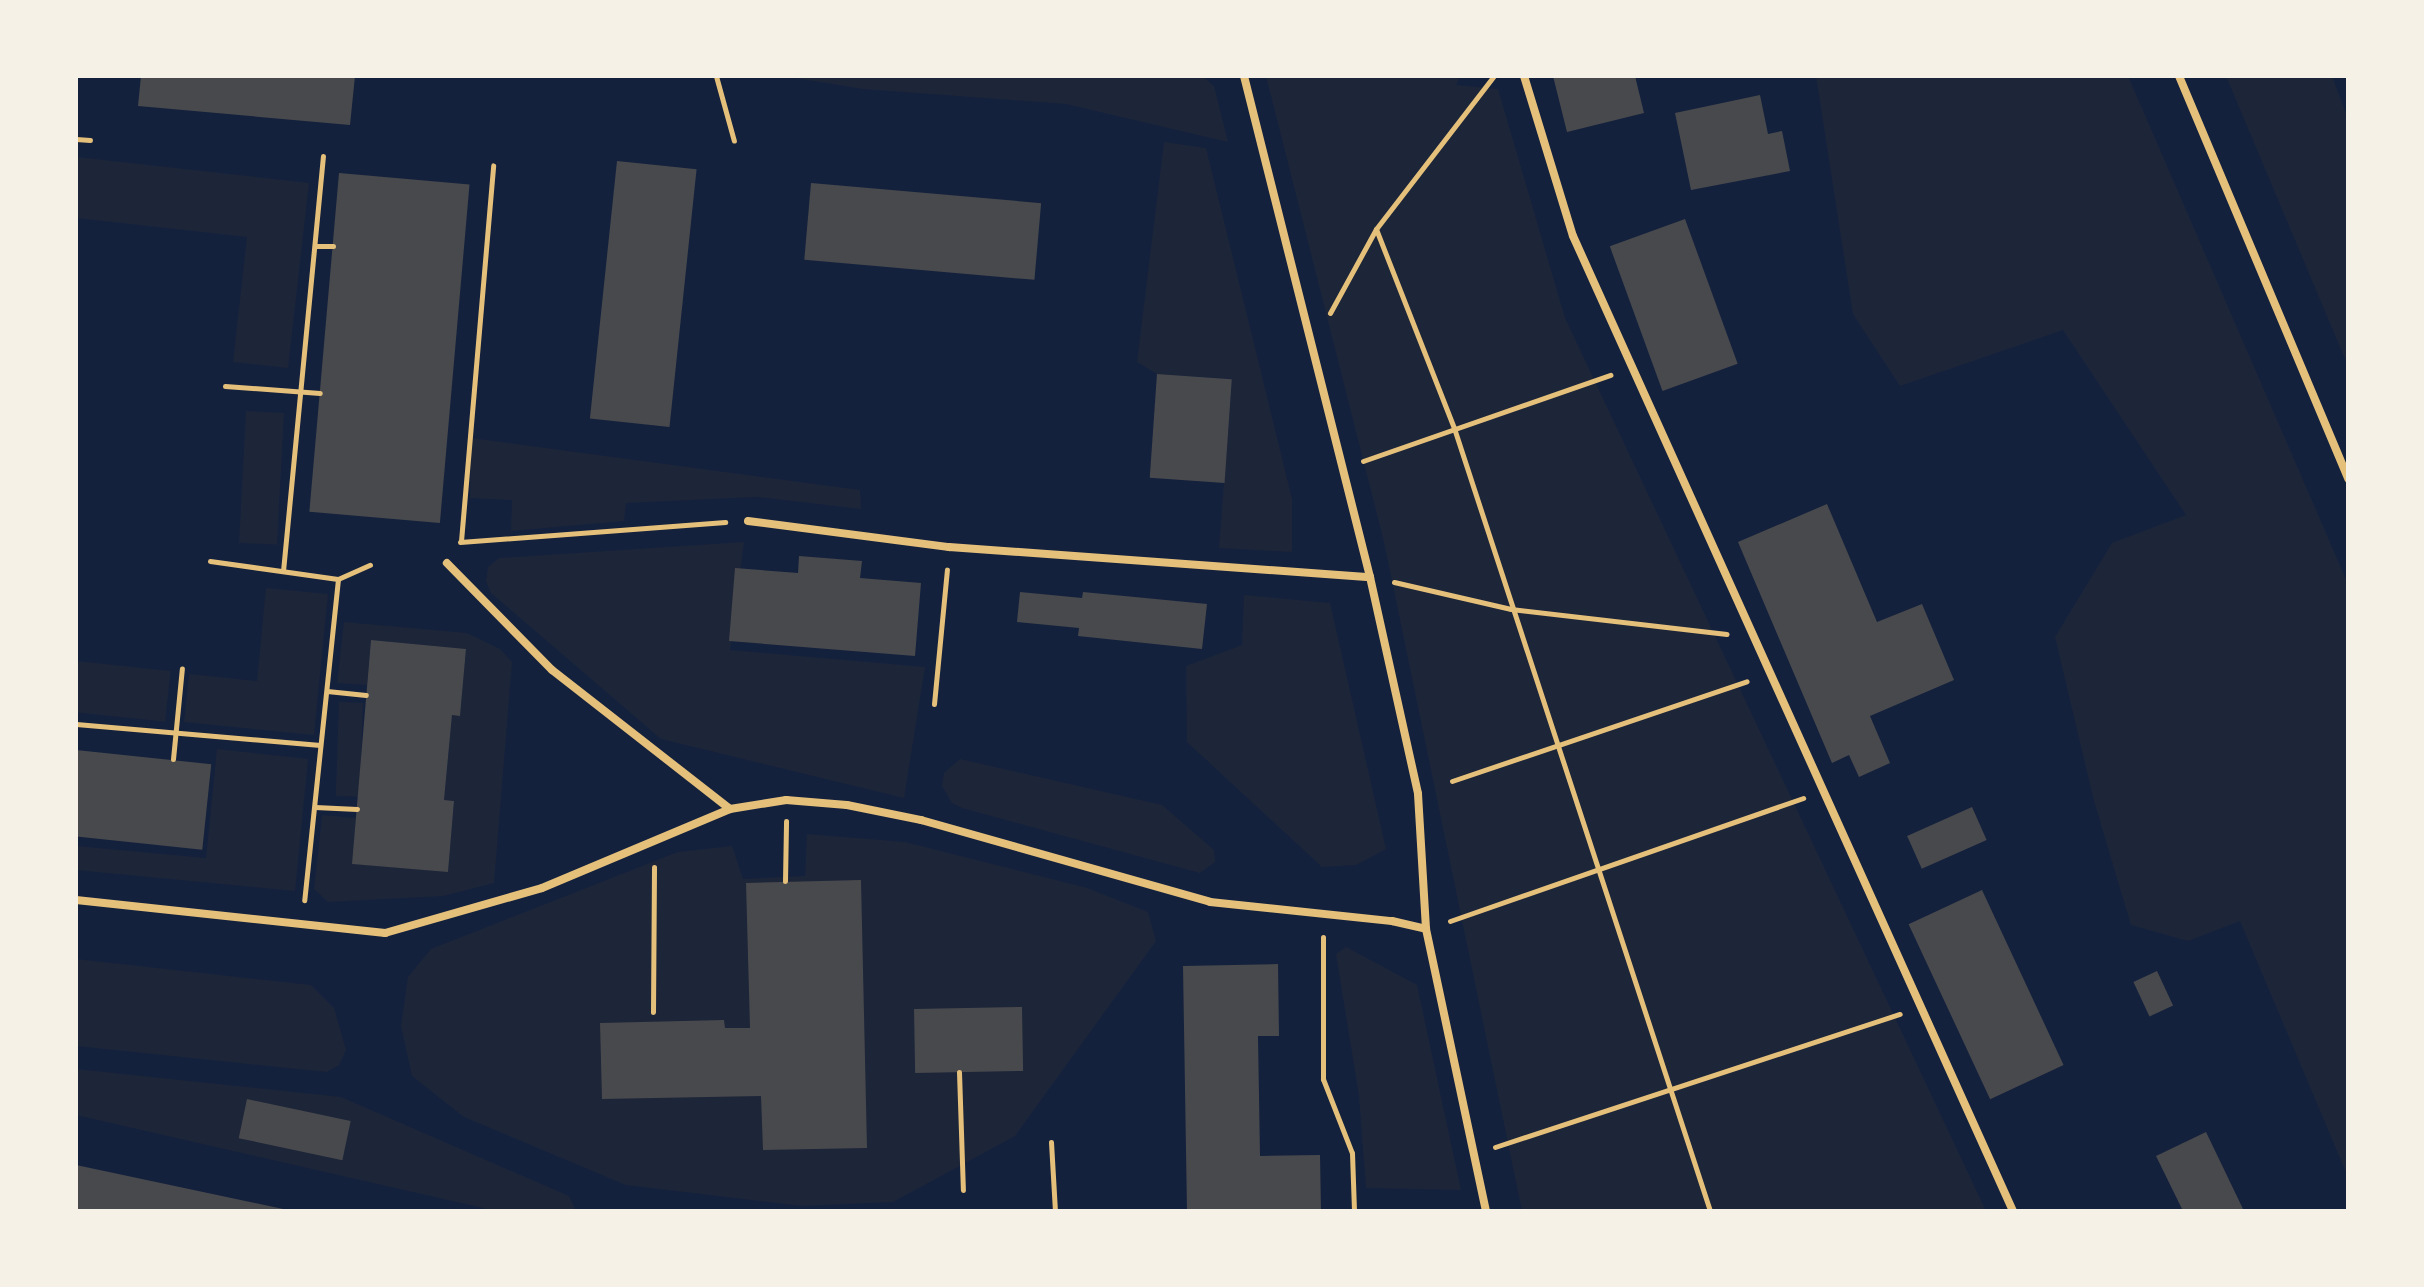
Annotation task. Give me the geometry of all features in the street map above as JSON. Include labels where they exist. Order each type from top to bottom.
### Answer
[{"type":"street","points":[[1244,76],[1370,577],[1418,794],[1426,929],[1486,1211]]},
{"type":"street","points":[[1524,76],[1573,236],[2013,1211]]},
{"type":"street","points":[[2179,76],[2348,479]]},
{"type":"street","points":[[748,521],[949,547],[1370,577]]},
{"type":"street","points":[[447,563],[552,670],[730,809]]},
{"type":"street","points":[[76,900],[385,933],[542,888],[730,809],[786,800],[921,820],[1210,902],[1426,929]]},
{"type":"path","points":[[716,76],[734,141]]},
{"type":"path","points":[[1312,345],[1376,229],[1494,76]]},
{"type":"path","points":[[76,139],[90,140]]},
{"type":"path","points":[[283,571],[323,156]]},
{"type":"path","points":[[447,563],[461,541],[493,165]]},
{"type":"path","points":[[1376,229],[1454,428],[1710,1211]]},
{"type":"path","points":[[315,246],[333,246]]},
{"type":"path","points":[[1343,469],[1630,368]]},
{"type":"path","points":[[225,386],[320,393]]},
{"type":"path","points":[[461,541],[748,521]]},
{"type":"path","points":[[934,704],[949,547]]},
{"type":"path","points":[[210,561],[338,579],[370,565]]},
{"type":"path","points":[[1370,577],[1511,609],[1753,637]]},
{"type":"path","points":[[301,925],[338,579]]},
{"type":"path","points":[[173,759],[182,668]]},
{"type":"path","points":[[1452,781],[1559,748],[1770,673]]},
{"type":"path","points":[[327,691],[366,695]]},
{"type":"path","points":[[76,724],[320,745]]},
{"type":"path","points":[[1426,929],[1598,872],[1823,791]]},
{"type":"path","points":[[785,881],[786,800]]},
{"type":"path","points":[[315,807],[357,809]]},
{"type":"path","points":[[653,1012],[655,838]]},
{"type":"path","points":[[1323,916],[1323,1079],[1352,1153],[1354,1211]]},
{"type":"path","points":[[1475,1154],[1921,1007]]},
{"type":"path","points":[[959,1072],[963,1190]]},
{"type":"path","points":[[1051,1142],[1055,1211]]},
{"type":"shaded area","points":[[783,76],[1202,76],[1214,86],[1228,142],[1066,104],[863,89]]},
{"type":"shaded area","points":[[1266,76],[1460,76],[1456,85],[1498,89],[1565,318],[1986,1211],[1522,1211],[1384,542]]},
{"type":"shaded area","points":[[1816,76],[2128,76],[2348,584],[2348,1177],[2240,921],[2188,941],[2131,925],[2094,801],[2055,637],[2112,543],[2186,515],[2063,330],[1900,386],[1853,314]]},
{"type":"shaded area","points":[[2226,76],[2332,76],[2348,119],[2348,366]]},
{"type":"shaded area","points":[[1164,142],[1206,148],[1292,499],[1292,552],[1219,548],[1232,379],[1157,374],[1137,362]]},
{"type":"shaded area","points":[[76,157],[309,183],[288,368],[233,362],[247,237],[76,218]]},
{"type":"shaded area","points":[[246,411],[284,413],[277,545],[239,543]]},
{"type":"shaded area","points":[[471,438],[860,490],[861,509],[757,497],[626,503],[624,521],[511,531],[512,500],[470,498]]},
{"type":"shaded area","points":[[744,542],[730,650],[925,667],[904,798],[661,739],[491,593],[486,581],[488,567],[499,558]]},
{"type":"shaded area","points":[[266,588],[328,594],[314,735],[184,722],[189,674],[257,681]]},
{"type":"shaded area","points":[[1244,595],[1330,603],[1386,849],[1356,865],[1322,867],[1187,742],[1186,666],[1242,645]]},
{"type":"shaded area","points":[[344,622],[467,633],[500,649],[512,662],[494,883],[443,896],[328,902],[314,889],[322,815],[356,818],[353,864],[448,871],[454,801],[444,800],[452,715],[460,715],[466,649],[371,640],[367,685],[337,683]]},
{"type":"shaded area","points":[[76,661],[170,671],[165,722],[76,712]]},
{"type":"shaded area","points":[[339,702],[363,703],[360,797],[336,796]]},
{"type":"shaded area","points":[[217,749],[308,759],[295,891],[76,870],[76,846],[206,858]]},
{"type":"shaded area","points":[[960,759],[1162,805],[1214,850],[1215,862],[1200,873],[962,808],[952,803],[942,786],[944,773]]},
{"type":"shaded area","points":[[807,834],[905,842],[1087,888],[1148,912],[1156,941],[1015,1136],[893,1202],[802,1206],[626,1185],[464,1117],[412,1076],[401,1026],[408,977],[431,949],[678,852],[732,846],[743,879],[805,876]]},
{"type":"shaded area","points":[[1346,947],[1417,985],[1461,1190],[1366,1188],[1359,1096],[1336,954]]},
{"type":"shaded area","points":[[76,959],[311,985],[334,1008],[346,1050],[339,1065],[327,1072],[76,1046]]},
{"type":"shaded area","points":[[76,1069],[341,1097],[569,1196],[576,1211],[496,1211],[76,1115]]},
{"type":"building","points":[[141,76],[355,76],[350,125],[138,106]]},
{"type":"building","points":[[1553,76],[1635,76],[1644,113],[1567,132]]},
{"type":"building","points":[[1760,95],[1768,134],[1782,131],[1790,171],[1691,190],[1675,113]]},
{"type":"building","points":[[617,161],[697,169],[669,427],[590,419]]},
{"type":"building","points":[[339,173],[470,184],[440,523],[309,512]]},
{"type":"building","points":[[811,183],[1041,203],[1034,280],[804,260]]},
{"type":"building","points":[[1685,219],[1738,364],[1662,391],[1610,246]]},
{"type":"building","points":[[1157,374],[1232,379],[1225,483],[1150,478]]},
{"type":"building","points":[[1827,504],[1877,622],[1922,604],[1954,680],[1870,716],[1890,763],[1859,777],[1849,755],[1832,763],[1738,542]]},
{"type":"building","points":[[799,556],[862,561],[860,578],[921,583],[915,656],[729,641],[735,568],[798,573]]},
{"type":"building","points":[[1020,592],[1082,598],[1083,592],[1207,604],[1202,649],[1078,636],[1079,628],[1017,622]]},
{"type":"building","points":[[371,640],[466,649],[460,716],[452,715],[444,800],[454,801],[448,872],[352,864]]},
{"type":"building","points":[[76,750],[211,764],[202,850],[76,836]]},
{"type":"building","points":[[1972,807],[1987,840],[1922,869],[1907,836]]},
{"type":"building","points":[[861,880],[867,1148],[763,1150],[761,1096],[602,1099],[600,1023],[724,1020],[725,1028],[750,1028],[746,883]]},
{"type":"building","points":[[1982,890],[2064,1065],[1990,1099],[1909,924]]},
{"type":"building","points":[[1278,964],[1279,1036],[1258,1036],[1260,1156],[1320,1155],[1321,1211],[1187,1211],[1183,966]]},
{"type":"building","points":[[2157,971],[2173,1005],[2149,1016],[2133,982]]},
{"type":"building","points":[[1022,1007],[1023,1071],[915,1073],[914,1009]]},
{"type":"building","points":[[247,1099],[351,1121],[342,1160],[239,1138]]},
{"type":"building","points":[[2206,1132],[2244,1211],[2183,1211],[2156,1156]]},
{"type":"building","points":[[76,1165],[288,1210],[288,1211],[76,1209]]}]
